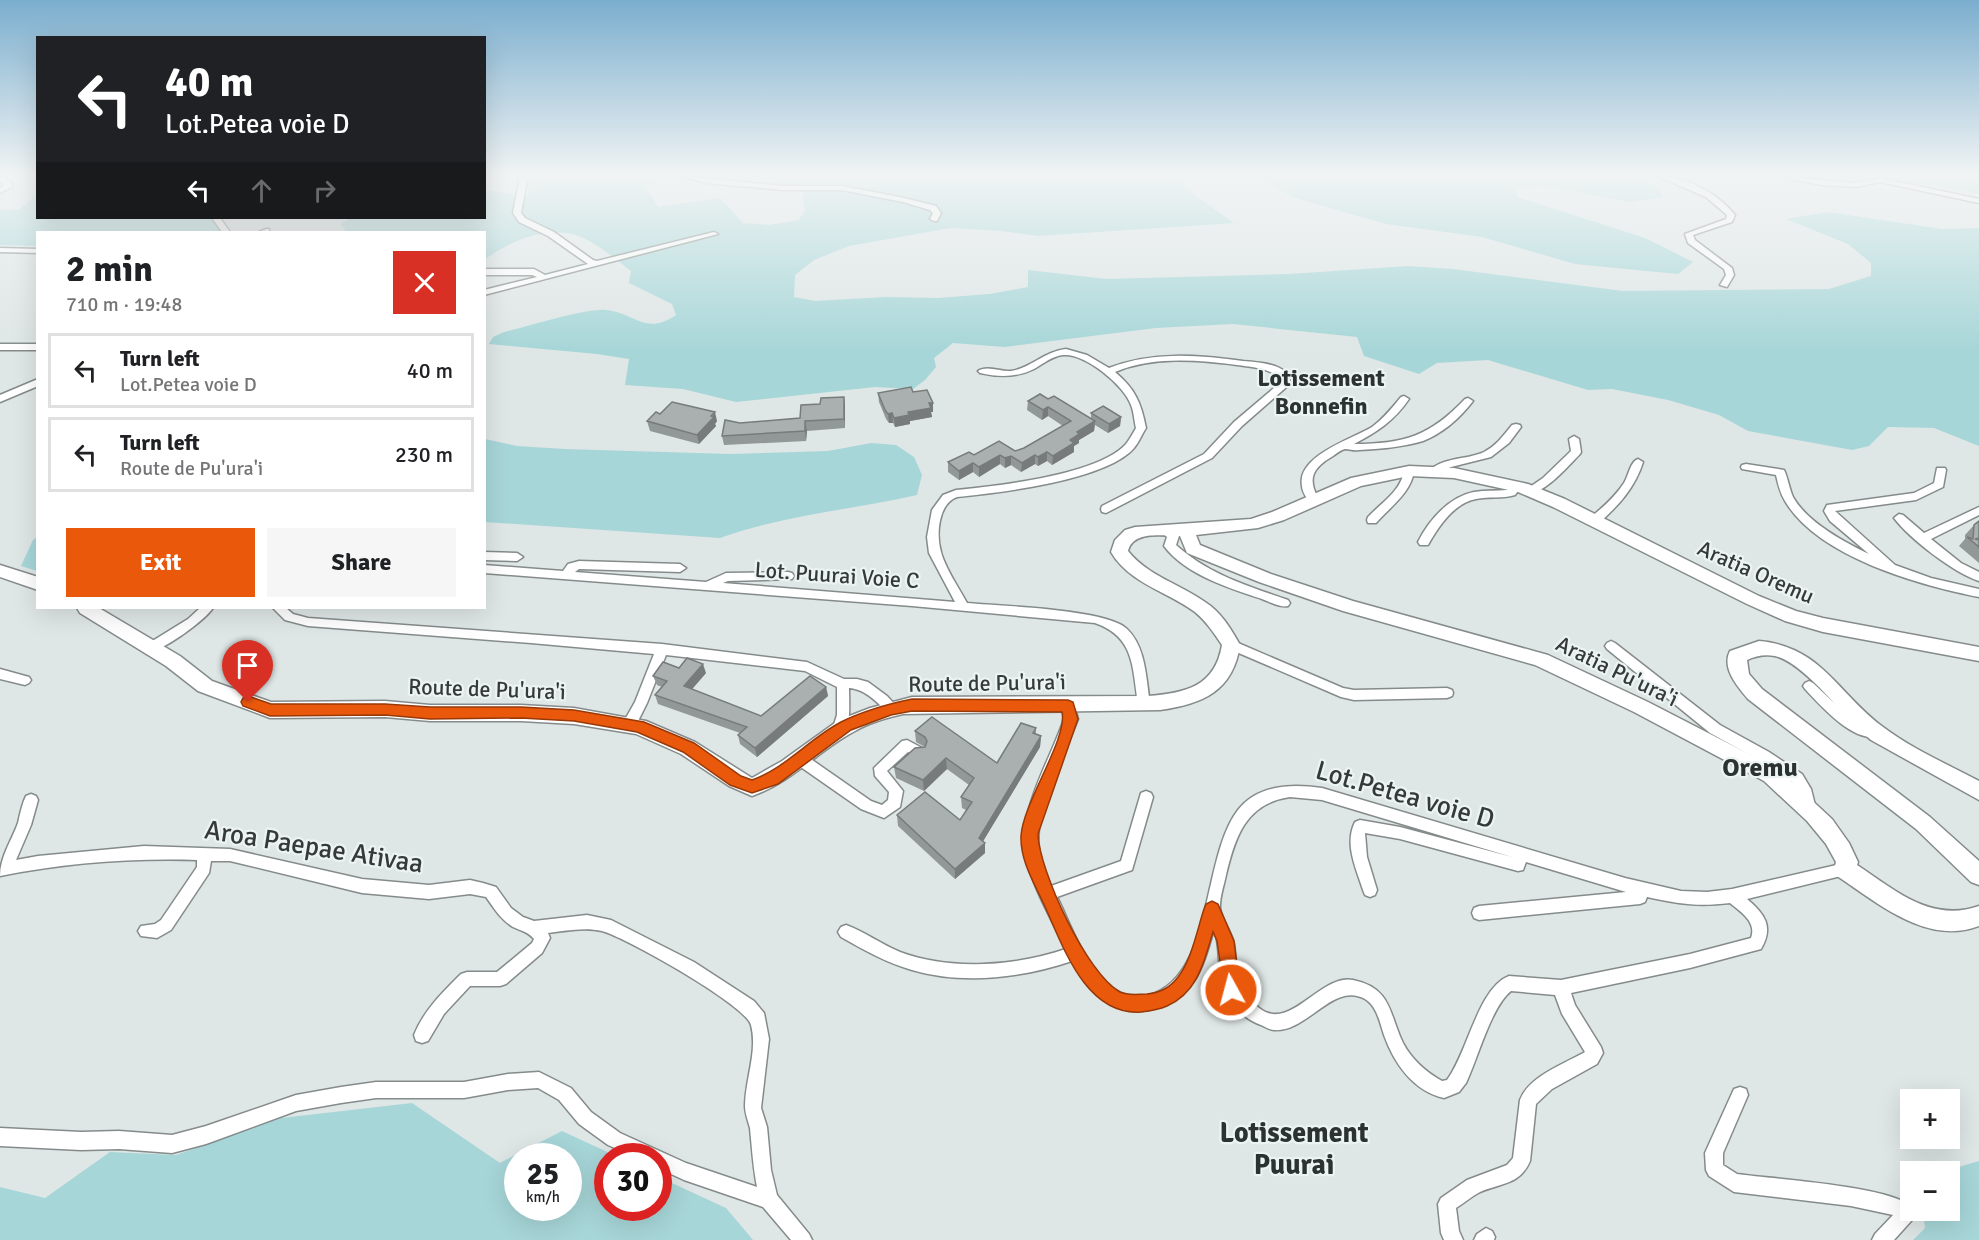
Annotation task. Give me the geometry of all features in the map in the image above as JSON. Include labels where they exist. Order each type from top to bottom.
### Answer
[{"type":"main road","name":"Aratia Oremu","points":[[1186,530],[1252,524],[1358,482],[1409,471],[1434,471],[1475,476],[1524,489],[1753,600],[1791,616],[1834,627],[1979,654]]},
{"type":"main road","points":[[1186,530],[1141,531],[1131,534],[1121,544],[1119,552],[1124,560],[1145,575],[1210,614],[1231,645]]},
{"type":"main road","name":"Aratia Pu'ura'i","points":[[1186,530],[1193,549],[1265,578],[1349,606],[1541,660],[1641,707],[1771,775],[1809,810],[1840,845],[1847,862],[1845,869]]},
{"type":"main road","points":[[0,571],[36,583]]},
{"type":"main road","name":"Route de Pu'ura'i","points":[[88,609],[173,661],[205,686],[270,710],[521,713],[574,716],[639,727],[688,748],[736,780],[752,787],[772,779],[839,731],[877,713],[912,705],[1068,706],[1181,699],[1206,690],[1221,675],[1229,658],[1231,645]]},
{"type":"main road","points":[[1979,791],[1875,732],[1852,714],[1815,670],[1796,658],[1772,648],[1751,648],[1737,656],[1740,676],[1755,694],[1923,823],[1979,875]]},
{"type":"main road","points":[[1845,869],[1920,916],[1945,922],[1970,922],[1979,916]]},
{"type":"street","points":[[551,234],[590,262],[598,264]]},
{"type":"street","points":[[486,292],[714,234]]},
{"type":"street","points":[[1689,234],[1691,241],[1728,268],[1731,275],[1724,285]]},
{"type":"street","points":[[0,250],[36,250]]},
{"type":"street","points":[[486,272],[534,272],[544,277]]},
{"type":"street","points":[[0,347],[36,347]]},
{"type":"street","name":"Lot. Puurai Voie C","points":[[963,606],[936,553],[934,521],[941,503],[947,497],[956,494],[1038,484],[1104,462],[1122,452],[1140,434],[1143,424],[1142,416],[1125,386],[1109,371],[1073,353],[1057,353],[1014,374],[983,371]]},
{"type":"street","points":[[1106,509],[1208,456],[1238,424],[1286,383],[1282,374],[1271,369],[1204,359],[1152,360],[1109,371]]},
{"type":"street","points":[[0,399],[36,383]]},
{"type":"street","points":[[1314,500],[1307,492],[1307,474],[1323,457],[1377,428],[1404,399]]},
{"type":"street","points":[[1342,445],[1353,448],[1397,444],[1428,437],[1449,421],[1468,401]]},
{"type":"street","name":"Aratia Oremu","points":[[1434,471],[1449,463],[1487,456],[1501,447],[1516,427]]},
{"type":"street","points":[[1424,542],[1428,531],[1443,515],[1470,496],[1511,493],[1547,480],[1576,452],[1574,439]]},
{"type":"street","points":[[1593,521],[1612,506],[1634,479],[1638,462]]},
{"type":"street","points":[[1746,467],[1780,472],[1789,500],[1802,515],[1860,556],[1953,588],[1979,593]]},
{"type":"street","points":[[1892,568],[1877,552],[1834,518],[1829,511],[1831,508],[1916,496],[1939,484],[1941,470]]},
{"type":"street","points":[[1372,520],[1385,504],[1401,492],[1410,477],[1409,471]]},
{"type":"street","points":[[1922,539],[1979,511]]},
{"type":"street","points":[[1899,518],[1960,569],[1979,577]]},
{"type":"street","points":[[1166,531],[1173,536],[1170,546],[1188,560],[1234,584],[1284,603]]},
{"type":"street","points":[[486,556],[517,557]]},
{"type":"street","name":"Lot. Puurai Voie C","points":[[567,574],[572,567],[579,565],[680,568]]},
{"type":"street","name":"Lot. Puurai Voie C","points":[[486,569],[963,606],[1096,619],[1114,626],[1129,641],[1144,703]]},
{"type":"street","name":"Lot. Puurai Voie C","points":[[708,586],[726,577],[788,576]]},
{"type":"street","points":[[150,648],[192,622],[206,609]]},
{"type":"street","points":[[280,609],[289,617],[308,622],[662,649],[807,668],[843,684],[849,682],[864,687],[893,709]]},
{"type":"street","points":[[1231,645],[1341,692],[1354,695],[1447,693]]},
{"type":"street","points":[[1611,646],[1715,729],[1764,756],[1797,778],[1804,789],[1809,810]]},
{"type":"street","points":[[629,725],[641,703],[662,649]]},
{"type":"street","points":[[0,674],[25,680]]},
{"type":"street","points":[[839,731],[843,715],[843,684]]},
{"type":"street","points":[[1809,686],[1845,722],[1860,730],[1875,732]]},
{"type":"street","name":"Lot.Petea voie D","points":[[1068,706],[1071,719],[1067,734],[1046,784],[1029,834],[1033,860],[1075,953],[1100,988],[1113,998],[1127,1004],[1158,1002],[1172,995],[1184,984],[1192,969],[1212,909],[1236,825],[1254,804],[1265,796],[1288,791],[1322,794],[1641,889],[1681,898],[1707,899],[1732,896],[1845,869]]},
{"type":"street","points":[[800,759],[866,806],[884,812],[895,803],[896,791],[880,772],[881,768],[907,745],[919,753]]},
{"type":"street","points":[[1048,894],[1127,865],[1146,797]]},
{"type":"street","points":[[3,869],[24,825],[31,800]]},
{"type":"street","points":[[1370,890],[1359,855],[1357,832],[1360,826],[1415,837],[1518,865],[1521,853]]},
{"type":"street","name":"Aroa Paepae Ativaa","points":[[3,869],[65,859],[144,852],[204,854],[252,860],[362,886],[429,892],[470,887],[491,892],[506,913],[518,922],[534,928]]},
{"type":"street","points":[[146,932],[157,931],[166,925],[204,868],[204,854]]},
{"type":"street","points":[[1479,913],[1640,897],[1641,889]]},
{"type":"street","points":[[1212,909],[1226,941],[1231,990],[1252,1014],[1263,1021],[1281,1022],[1301,1016],[1331,991],[1344,987],[1369,992],[1377,1000],[1395,1044],[1406,1063],[1420,1077],[1440,1089],[1447,1090],[1454,1087],[1464,1073],[1473,1044],[1500,989],[1509,983],[1561,988],[1680,964],[1756,944],[1761,934],[1759,922],[1751,910],[1732,896]]},
{"type":"street","points":[[534,928],[587,922],[606,925],[689,966],[748,1006],[758,1019],[761,1039],[753,1108],[758,1127],[762,1170],[769,1200],[802,1240]]},
{"type":"street","points":[[423,1035],[438,1009],[467,978],[500,979],[537,948],[542,938],[534,928]]},
{"type":"street","points":[[846,932],[899,958],[944,969],[998,969],[1055,961],[1075,953]]},
{"type":"street","points":[[1454,1240],[1450,1233],[1447,1204],[1473,1186],[1513,1172],[1521,1161],[1528,1100],[1546,1083],[1591,1058],[1595,1053],[1568,1009],[1561,988]]},
{"type":"street","points":[[0,1137],[81,1141],[119,1140],[172,1144],[206,1135],[296,1103],[341,1095],[376,1090],[464,1090],[508,1082],[539,1080],[565,1094],[585,1118],[623,1143]]},
{"type":"street","points":[[1740,1095],[1714,1153],[1715,1170],[1734,1183],[1851,1197],[1898,1207],[1906,1214],[1881,1240]]},
{"type":"street","points":[[672,1165],[769,1200]]},
{"type":"shaded area","points":[[0,234],[36,234],[36,246],[0,245]]},
{"type":"shaded area","points":[[486,234],[543,234],[526,238],[486,258]]},
{"type":"shaded area","points":[[572,234],[918,234],[849,246],[814,260],[795,275],[794,297],[815,301],[886,297],[938,298],[990,294],[1028,287],[1028,270],[1106,279],[1289,274],[1408,266],[1453,269],[1623,291],[1829,289],[1871,276],[1871,263],[1848,244],[1823,234],[1979,234],[1979,446],[1934,428],[1888,427],[1869,446],[1852,450],[1748,431],[1719,415],[1668,400],[1612,389],[1588,390],[1488,360],[1437,363],[1419,374],[1364,356],[1357,337],[1233,324],[1156,328],[1005,347],[953,343],[934,358],[936,367],[913,389],[875,387],[736,402],[683,389],[625,385],[629,359],[489,344],[493,337],[504,332],[584,312],[606,310],[641,322],[656,324],[676,315],[672,304],[629,283],[631,271],[603,249]]},
{"type":"shaded area","points":[[1022,234],[1070,234],[1038,236]]},
{"type":"shaded area","points":[[1459,234],[1632,234],[1693,262],[1678,274],[1575,264],[1482,237]]},
{"type":"shaded area","points":[[486,439],[517,446],[565,449],[730,454],[828,451],[871,443],[896,445],[914,457],[922,475],[917,495],[793,518],[720,538],[486,522]]},
{"type":"shaded area","points":[[36,538],[36,571],[21,566]]},
{"type":"shaded area","points":[[412,1103],[500,1163],[504,1161],[504,1221],[582,1221],[582,1143],[539,1143],[562,1131],[594,1146],[594,1221],[672,1221],[672,1183],[726,1208],[753,1240],[0,1240],[0,1187],[45,1198],[110,1152],[176,1155],[281,1118]]},
{"type":"shaded area","points":[[1979,1161],[1979,1240],[1913,1240],[1925,1228],[1924,1221],[1960,1221],[1960,1167]]},
{"type":"building","points":[[911,387],[913,392],[927,390],[933,403],[929,403],[931,408],[908,412],[909,415],[894,418],[892,413],[888,414],[878,393]]},
{"type":"building","points":[[1040,394],[1048,399],[1054,396],[1095,421],[1077,432],[1079,434],[1070,440],[1074,443],[1053,456],[1047,452],[1038,457],[1035,455],[1022,463],[1011,456],[1005,458],[1000,455],[979,467],[973,463],[959,471],[948,462],[969,452],[974,455],[999,441],[1015,451],[1024,448],[1071,421],[1048,407],[1043,410],[1028,401]]},
{"type":"building","points":[[844,397],[844,419],[805,421],[805,431],[722,436],[725,420],[740,423],[800,418],[801,405],[820,404],[821,398]]},
{"type":"building","points":[[672,402],[715,412],[711,416],[714,417],[697,435],[647,421],[656,412],[660,414]]},
{"type":"building","points":[[1103,406],[1121,417],[1109,424],[1091,413]]},
{"type":"building","points":[[1979,521],[1979,538],[1975,539],[1979,540],[1979,547],[1967,537],[1973,539],[1974,525]]},
{"type":"building","points":[[687,658],[703,664],[684,686],[761,716],[810,676],[826,687],[755,748],[738,735],[747,727],[655,695],[667,681],[653,676],[663,662],[679,668]]},
{"type":"building","points":[[932,717],[997,763],[1021,723],[1036,728],[1033,733],[1041,736],[979,838],[985,843],[955,869],[897,815],[925,792],[960,820],[972,802],[961,797],[974,778],[946,758],[923,780],[894,767],[915,748],[925,747],[927,741],[925,737],[915,731]]},
{"type":"district","name":"Lotissement Bonnefin","points":[[1321,392]]},
{"type":"district","name":"Oremu","points":[[1760,768]]},
{"type":"district","name":"Lotissement Puurai","points":[[1294,1149]]},
{"type":"route","points":[[248,702],[270,710],[385,710],[574,716],[639,727],[688,748],[736,780],[752,787],[772,779],[846,726],[877,713],[912,705],[1068,706],[1071,719],[1067,734],[1046,784],[1029,834],[1035,867],[1075,953],[1089,975],[1113,998],[1127,1004],[1158,1002],[1172,995],[1184,984],[1192,969],[1212,909],[1226,941],[1231,990]]}]
